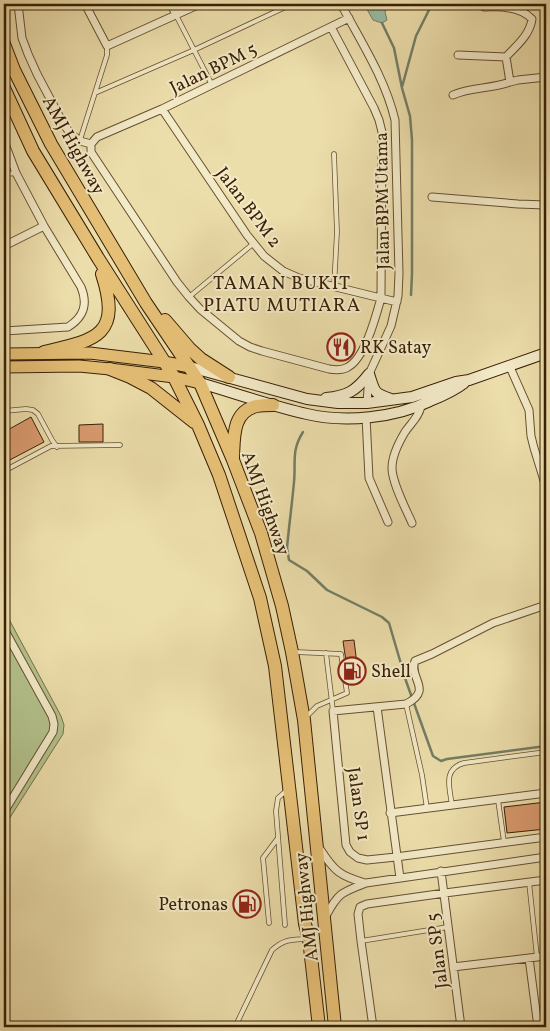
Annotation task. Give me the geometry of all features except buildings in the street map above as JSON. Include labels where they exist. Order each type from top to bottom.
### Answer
[{"type":"highway","name":"AMJ Highway","points":[[4,44],[14,70],[51,144],[146,304],[200,383],[233,460],[260,533],[282,606],[304,720],[335,1027]]},
{"type":"highway","name":"AMJ Highway","points":[[4,88],[33,151],[174,378],[198,425],[228,503],[262,606],[275,666],[319,1027]]},
{"type":"highway","points":[[44,352],[81,344],[91,339],[104,328],[109,313],[109,299],[98,258]]},
{"type":"highway","points":[[146,304],[164,318],[201,359],[230,377]]},
{"type":"highway","points":[[110,369],[151,388],[198,425]]},
{"type":"highway","points":[[233,460],[237,420],[242,414],[256,406],[273,405]]},
{"type":"main road","points":[[4,354],[90,352],[190,367],[307,399],[338,403],[367,403],[412,396],[456,382],[469,380],[546,352]]},
{"type":"main road","points":[[4,367],[79,366],[174,378],[200,383],[308,415],[351,419],[420,406],[458,388],[469,380]]},
{"type":"main road","points":[[307,399],[346,395],[356,389],[369,374]]},
{"type":"main road","points":[[369,374],[374,389],[379,394],[392,400]]},
{"type":"main road","points":[[367,403],[370,408],[375,410],[400,411]]},
{"type":"main road","points":[[328,417],[351,413],[359,410],[367,403]]},
{"type":"street","points":[[18,4],[22,38],[31,61],[64,125],[80,141],[91,144],[91,152],[150,242],[189,297],[239,341],[250,347],[262,352],[339,370],[347,368],[358,357],[374,322],[381,298],[382,132],[374,108],[331,27]]},
{"type":"street","points":[[85,4],[107,46],[200,4]]},
{"type":"street","points":[[171,4],[176,15]]},
{"type":"street","name":"Jalan BPM Utama","points":[[342,4],[386,88],[395,120],[399,274],[397,302],[391,326],[369,374],[367,403]]},
{"type":"street","points":[[484,7],[506,8],[527,14],[532,19],[527,33],[506,57]]},
{"type":"street","name":"Jalan BPM 5","points":[[91,144],[97,137],[162,109],[349,18]]},
{"type":"street","points":[[458,54],[506,57]]},
{"type":"street","points":[[506,57],[510,82]]},
{"type":"street","points":[[453,95],[462,91],[518,80],[546,77]]},
{"type":"street","name":"Jalan BPM 2","points":[[162,109],[247,235],[264,256],[284,271],[299,278],[397,302]]},
{"type":"street","points":[[4,144],[44,226],[82,287],[84,294],[84,309],[81,317],[68,327],[4,332]]},
{"type":"street","points":[[432,196],[546,205]]},
{"type":"street","points":[[4,246],[44,226]]},
{"type":"street","points":[[509,365],[529,410],[534,448],[546,487]]},
{"type":"street","points":[[412,523],[394,480],[392,462],[404,434],[418,417],[420,406]]},
{"type":"street","points":[[366,417],[369,478],[388,522]]},
{"type":"street","points":[[333,711],[377,707],[411,701],[418,695],[419,686],[413,666],[415,661],[494,623],[546,605]]},
{"type":"street","points":[[4,629],[52,716],[54,724],[53,732],[4,812]]},
{"type":"street","points":[[377,707],[400,878]]},
{"type":"street","name":"Jalan SP 1","points":[[333,711],[346,845],[350,852],[358,858],[367,860],[396,857],[546,837]]},
{"type":"street","points":[[390,813],[546,793]]},
{"type":"street","points":[[317,844],[332,867],[341,875],[366,883]]},
{"type":"street","points":[[324,919],[332,905],[343,892],[366,883],[546,857]]},
{"type":"street","name":"Jalan SP 5","points":[[441,871],[461,1025]]},
{"type":"street","points":[[373,1027],[358,914],[360,907],[367,904],[546,880]]},
{"type":"street","points":[[453,967],[546,956]]},
{"type":"street","points":[[533,958],[538,1027]]},
{"type":"lane","points":[[95,93],[194,50],[292,4]]},
{"type":"lane","points":[[176,15],[212,85]]},
{"type":"lane","points":[[80,141],[107,55],[107,46]]},
{"type":"lane","points":[[334,154],[337,232],[334,287]]},
{"type":"lane","points":[[4,178],[7,174],[16,172]]},
{"type":"lane","points":[[189,297],[254,243]]},
{"type":"lane","points":[[4,411],[33,410],[38,414],[57,447]]},
{"type":"lane","points":[[4,471],[51,446],[120,445]]},
{"type":"lane","points":[[292,652],[341,654],[346,692],[316,706],[304,720]]},
{"type":"lane","points":[[326,653],[333,711]]},
{"type":"lane","points":[[411,701],[427,809]]},
{"type":"lane","points":[[452,806],[449,774],[457,765],[546,752]]},
{"type":"lane","points":[[285,925],[276,811],[278,798],[290,789]]},
{"type":"lane","points":[[498,800],[504,843]]},
{"type":"lane","points":[[268,922],[263,858],[278,838]]},
{"type":"lane","points":[[529,882],[533,958]]},
{"type":"lane","points":[[361,941],[448,927]]},
{"type":"lane","points":[[235,1027],[272,950],[288,940],[309,939]]},
{"type":"lane","points":[[419,1027],[461,1025]]},
{"type":"shaded area","points":[[364,4],[389,4],[385,12],[387,20],[382,23],[373,20]]},
{"type":"shaded area","points":[[4,610],[61,716],[64,725],[63,734],[4,827]]},
{"type":"waterway","points":[[402,87],[416,36],[432,4]]},
{"type":"waterway","points":[[382,23],[394,48],[410,116],[412,140],[411,295]]},
{"type":"waterway","points":[[303,432],[297,445],[295,457],[287,548],[289,560],[307,571],[327,590],[382,617],[389,623],[406,681],[433,756],[441,761],[546,746]]},
{"type":"place","name":"RK Satay","points":[[341,347]]},
{"type":"place","name":"Shell","points":[[352,671]]},
{"type":"place","name":"Petronas","points":[[247,904]]},
{"type":"district","name":"TAMAN BUKIT PIATU MUTIARA","points":[[282,293]]}]
